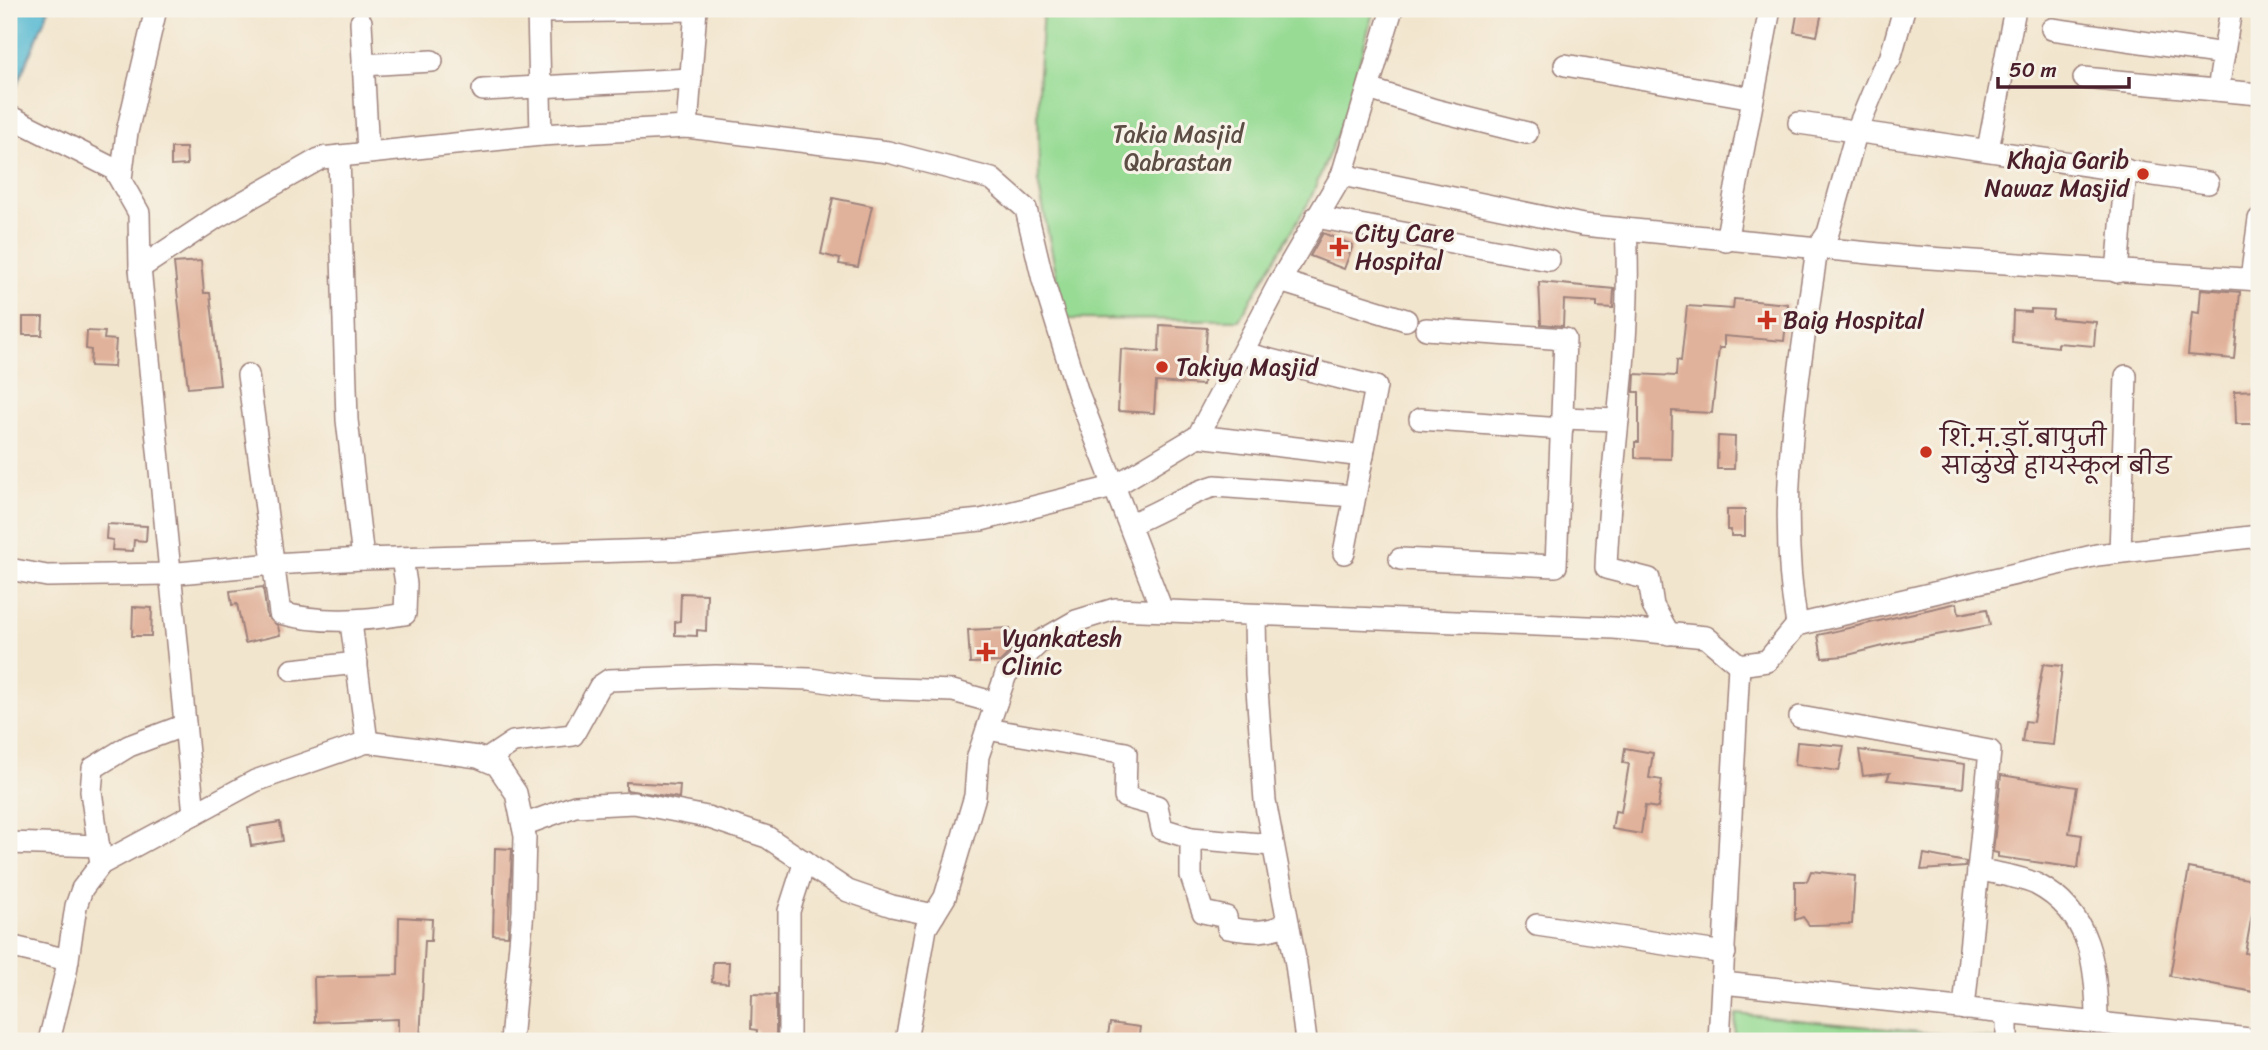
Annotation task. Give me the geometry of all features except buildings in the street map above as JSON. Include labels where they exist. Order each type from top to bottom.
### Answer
[{"type":"street","points":[[121,178],[127,132],[156,9]]},
{"type":"street","points":[[541,135],[538,10],[696,9],[687,127]]},
{"type":"street","points":[[9,569],[47,576],[168,574],[363,559],[690,549],[981,520],[1113,487],[1198,436],[1280,281],[1342,174],[1392,9]]},
{"type":"street","points":[[1726,241],[1770,9]]},
{"type":"street","points":[[1797,625],[1789,580],[1787,497],[1797,389],[1817,249],[1828,233],[1857,131],[1882,69],[1890,60],[1904,9]]},
{"type":"street","points":[[1988,149],[2015,9]]},
{"type":"street","points":[[2218,90],[2231,9]]},
{"type":"street","points":[[361,22],[368,153]]},
{"type":"street","points":[[2052,29],[2224,54]]},
{"type":"street","points":[[363,65],[432,61]]},
{"type":"street","points":[[1565,65],[1753,98]]},
{"type":"street","points":[[2084,78],[2259,94]]},
{"type":"street","points":[[483,90],[691,79]]},
{"type":"street","points":[[1369,89],[1435,110],[1527,133]]},
{"type":"street","points":[[9,116],[114,169],[139,213],[140,268],[168,574],[194,814]]},
{"type":"street","points":[[1799,123],[2208,183]]},
{"type":"street","points":[[140,268],[217,217],[321,158],[339,156],[541,135],[687,127],[888,152],[992,179],[1026,209],[1043,280],[1078,393],[1162,610]]},
{"type":"street","points":[[339,156],[347,420],[363,559]]},
{"type":"street","points":[[2117,272],[2126,170]]},
{"type":"street","points":[[1342,174],[1583,225],[1626,230],[1817,249],[2117,272],[2255,279],[2259,219]]},
{"type":"street","points":[[1316,217],[1549,260]]},
{"type":"street","points":[[1626,230],[1629,286],[1606,568],[1649,579],[1653,606],[1669,634]]},
{"type":"street","points":[[1280,281],[1406,320]]},
{"type":"street","points":[[1400,559],[1556,566],[1565,339],[1426,329]]},
{"type":"street","points":[[1243,353],[1376,387],[1344,553]]},
{"type":"street","points":[[248,375],[279,613],[304,619],[351,622],[405,614],[406,584],[402,558]]},
{"type":"street","points":[[2120,552],[2126,376]]},
{"type":"street","points":[[1420,419],[1562,424],[1618,420]]},
{"type":"street","points":[[1198,436],[1363,456]]},
{"type":"street","points":[[1130,524],[1170,508],[1196,492],[1215,486],[1354,496]]},
{"type":"street","points":[[1739,666],[1768,661],[1797,625],[2097,555],[2259,536]]},
{"type":"street","points":[[906,1041],[926,929],[945,897],[975,796],[978,757],[1006,674],[1041,640],[1076,621],[1115,608],[1255,616],[1614,628],[1706,638],[1739,666]]},
{"type":"street","points":[[1255,616],[1260,739],[1272,845],[1288,923],[1306,1041]]},
{"type":"street","points":[[351,622],[367,742]]},
{"type":"street","points":[[292,670],[357,663]]},
{"type":"street","points":[[1719,1041],[1726,953],[1739,666]]},
{"type":"street","points":[[486,760],[513,742],[573,735],[600,687],[609,680],[716,676],[810,679],[869,688],[953,691],[996,702]]},
{"type":"street","points":[[1800,717],[1990,751],[1964,1009]]},
{"type":"street","points":[[49,1041],[68,960],[76,906],[100,855],[92,791],[93,768],[129,746],[185,725]]},
{"type":"street","points":[[987,729],[1126,753],[1125,797],[1157,806],[1162,829],[1191,838],[1272,845]]},
{"type":"street","points":[[9,843],[100,855],[194,814],[256,781],[367,742],[486,760],[497,765],[516,793],[523,825],[523,911],[511,1041]]},
{"type":"street","points":[[523,825],[575,806],[634,803],[719,821],[767,837],[848,891],[892,906],[934,915]]},
{"type":"street","points":[[1191,838],[1191,876],[1203,912],[1226,917],[1228,928],[1254,933],[1273,931],[1288,923]]},
{"type":"street","points":[[789,1041],[789,911],[805,861]]},
{"type":"street","points":[[1978,869],[2036,884],[2069,910],[2091,946],[2097,982],[2097,1023]]},
{"type":"street","points":[[1537,925],[1726,953]]},
{"type":"street","points":[[9,946],[68,960]]},
{"type":"street","points":[[1723,984],[2259,1040]]},
{"type":"street","points":[[2007,1014],[2007,1041]]},
{"type":"green space","name":"Takia Masjid Qabrastan","points":[[1043,9],[1374,9],[1345,115],[1310,200],[1239,320],[1065,319],[1039,187],[1038,89]]},
{"type":"green space","points":[[1736,1014],[2001,1040],[1734,1041]]},
{"type":"water","points":[[9,9],[49,9],[9,104]]},
{"type":"place","name":"Khaja Garib Nawaz Masjid","points":[[2143,174]]},
{"type":"place","name":"City Care Hospital","points":[[1339,247]]},
{"type":"place","name":"Baig Hospital","points":[[1767,320]]},
{"type":"place","name":"Takiya Masjid","points":[[1162,367]]},
{"type":"place","name":"शि.म.डॉ.बापुजी साळुंखे हायस्कूल बीड","points":[[1926,452]]},
{"type":"place","name":"Vyankatesh Clinic","points":[[986,652]]}]
